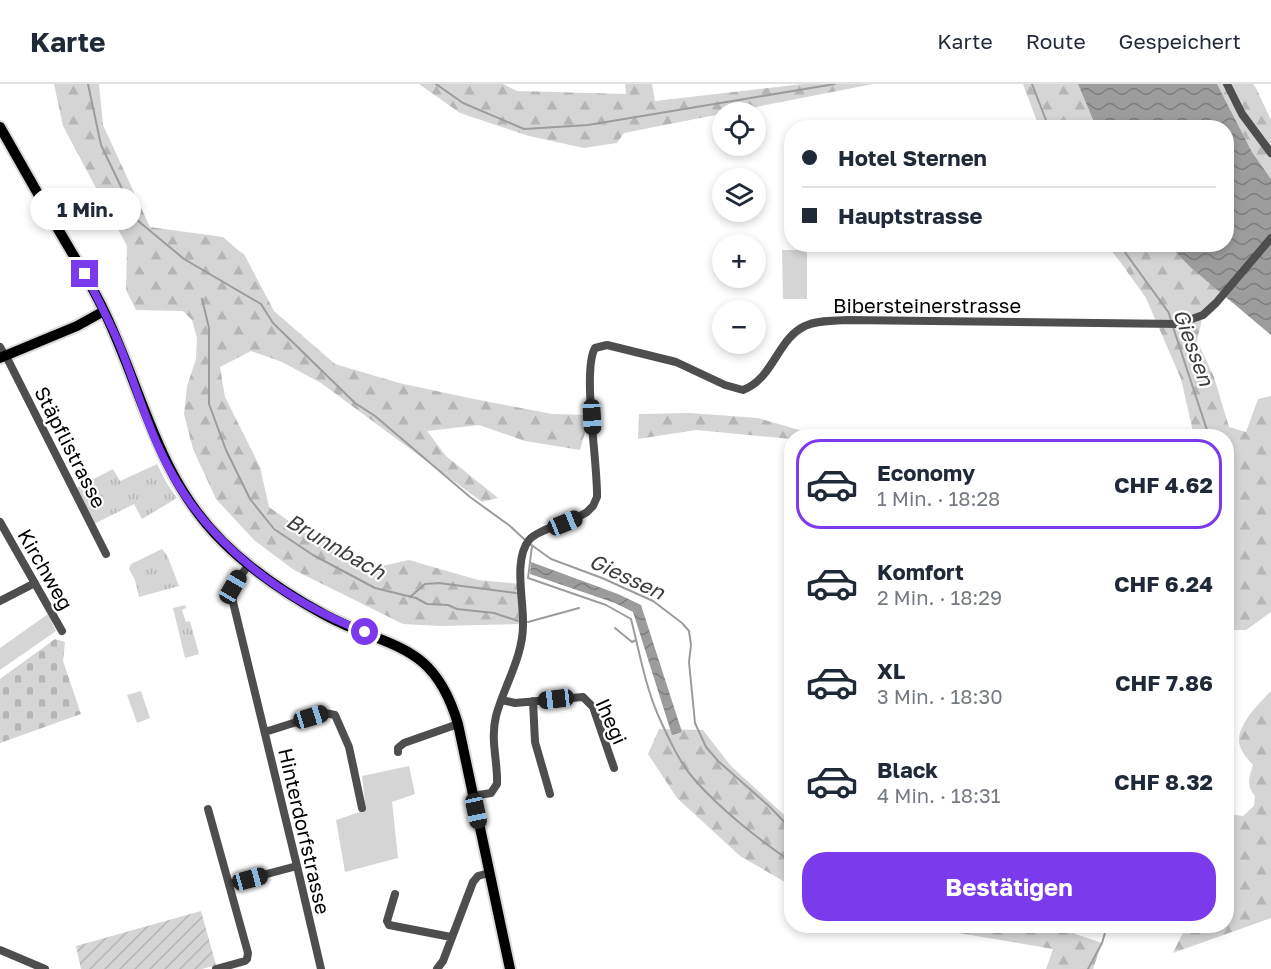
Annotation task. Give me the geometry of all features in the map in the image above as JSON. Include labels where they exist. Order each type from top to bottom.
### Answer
[{"type":"main road","points":[[1,130],[104,311],[174,477],[204,522],[224,543],[284,590],[326,616],[392,642],[418,658],[441,683],[458,724],[510,969]]},
{"type":"main road","points":[[3,354],[77,326],[104,311]]},
{"type":"street","points":[[1227,84],[1242,114],[1271,153]]},
{"type":"street","name":"Bibersteinerstrasse","points":[[473,796],[491,793],[497,784],[493,744],[496,717],[518,654],[524,624],[520,584],[527,543],[534,536],[580,516],[593,506],[597,497],[591,380],[592,353],[600,345],[676,362],[725,385],[743,390],[762,378],[794,334],[804,326],[818,323],[847,320],[1178,324],[1203,315],[1271,238]]},
{"type":"street","name":"Stäpflistrasse","points":[[3,354],[106,554]]},
{"type":"street","name":"Kirchweg","points":[[0,522],[62,631]]},
{"type":"street","name":"Hinterdorfstrasse","points":[[249,564],[233,587],[233,602],[321,969]]},
{"type":"street","points":[[0,601],[35,583]]},
{"type":"street","name":"Ihegi","points":[[502,700],[515,702],[580,696],[587,699],[593,707],[614,768]]},
{"type":"street","points":[[533,701],[535,742],[549,794]]},
{"type":"street","points":[[265,732],[325,713],[335,715],[349,747],[362,808]]},
{"type":"street","points":[[398,752],[398,747],[404,743],[458,724]]},
{"type":"street","points":[[208,809],[248,956],[244,961],[216,969]]},
{"type":"street","points":[[230,884],[297,866]]},
{"type":"street","points":[[437,969],[443,961],[473,882],[478,876],[489,873]]},
{"type":"street","points":[[395,894],[387,921],[389,926],[451,937]]},
{"type":"street","points":[[0,950],[45,969]]},
{"type":"green space","points":[[54,84],[99,84],[103,125],[150,227],[223,237],[244,254],[274,311],[335,364],[399,383],[474,399],[552,414],[590,415],[580,450],[525,441],[479,425],[427,431],[446,456],[498,498],[482,502],[321,383],[282,362],[251,351],[220,367],[225,397],[260,467],[269,507],[307,534],[337,541],[368,569],[409,560],[478,580],[520,584],[523,624],[441,626],[403,624],[294,570],[254,540],[216,499],[193,449],[184,414],[187,386],[196,359],[197,338],[192,320],[183,311],[136,310],[126,290],[127,246],[63,126]]},
{"type":"green space","points":[[419,84],[503,84],[517,91],[626,94],[625,84],[652,84],[655,101],[803,84],[873,84],[766,105],[766,102],[712,102],[712,116],[624,133],[617,143],[584,148],[529,136],[460,113]]},
{"type":"green space","points":[[1023,84],[1078,84],[1093,120],[1036,120]]},
{"type":"green space","points":[[1217,84],[1253,84],[1256,88],[1271,120],[1271,179],[1252,152]]},
{"type":"green space","points":[[782,250],[784,252],[807,252],[807,299],[783,299]]},
{"type":"green space","points":[[1113,252],[1176,252],[1223,294],[1203,315],[1197,341],[1214,377],[1229,427],[1246,432],[1258,399],[1271,396],[1271,612],[1246,630],[1234,630],[1234,429],[1192,429],[1181,379],[1146,298]]},
{"type":"green space","points":[[690,413],[758,418],[796,429],[784,429],[784,438],[696,430],[638,439],[639,414]]},
{"type":"green space","points":[[157,464],[177,498],[142,519],[134,504],[94,524],[76,488],[113,469],[120,481]]},
{"type":"green space","points":[[162,549],[167,555],[179,586],[139,597],[135,580],[129,569],[131,564]]},
{"type":"green space","points":[[185,605],[186,608],[182,610],[186,622],[190,621],[199,654],[185,658],[173,608]]},
{"type":"green space","points":[[48,614],[56,631],[0,670],[0,648]]},
{"type":"green space","points":[[55,639],[65,642],[63,661],[81,714],[0,743],[0,679]]},
{"type":"green space","points":[[141,691],[150,718],[137,723],[127,695]]},
{"type":"green space","points":[[1271,691],[1271,918],[1234,931],[1234,815],[1243,816],[1254,806],[1255,796],[1249,785],[1253,765],[1240,747],[1239,740],[1242,727]]},
{"type":"green space","points":[[659,729],[703,730],[731,766],[784,815],[784,881],[740,856],[677,798],[648,754]]},
{"type":"green space","points":[[409,766],[415,794],[392,802],[398,858],[345,872],[336,820],[366,810],[362,776]]},
{"type":"green space","points":[[201,911],[216,965],[202,969],[81,969],[76,946]]},
{"type":"green space","points":[[959,933],[1073,933],[1102,943],[1093,969],[1046,969],[1053,949]]},
{"type":"green space","points":[[1183,933],[1229,933],[1173,953]]},
{"type":"water","points":[[1078,84],[1217,84],[1252,152],[1271,179],[1271,335],[1190,267],[1176,252],[1234,252],[1234,120],[1093,120]]},
{"type":"water","points":[[531,562],[618,594],[641,605],[682,732],[672,735],[633,612],[615,603],[530,574]]},
{"type":"waterway","name":"Giessen","points":[[88,84],[101,145],[137,220],[184,259],[261,304],[273,323],[355,403],[375,416],[470,497],[525,540]]},
{"type":"waterway","points":[[436,84],[463,103],[524,129],[588,125],[835,84]]},
{"type":"waterway","name":"Giessen","points":[[1032,84],[1046,120]]},
{"type":"waterway","name":"Giessen","points":[[1125,252],[1169,313],[1171,321]]},
{"type":"waterway","name":"Brunnbach","points":[[202,299],[209,328],[209,404],[226,450],[250,499],[274,529],[313,555],[375,588],[416,598],[427,604],[448,605],[457,609],[494,613],[518,621]]},
{"type":"waterway","name":"Giessen","points":[[1173,327],[1207,429]]},
{"type":"waterway","name":"Giessen","points":[[530,544],[551,559],[602,578],[653,601],[682,623],[689,631],[691,645],[689,662],[695,723],[706,747],[718,761],[784,822]]},
{"type":"waterway","name":"Brunnbach","points":[[532,546],[528,578],[606,605],[631,619],[653,704],[683,765],[728,813],[784,856]]},
{"type":"waterway","points":[[410,597],[425,584],[439,583],[516,593]]},
{"type":"waterway","points":[[528,622],[579,608]]},
{"type":"waterway","points":[[615,628],[632,642],[636,640]]},
{"type":"waterway","name":"Giessen","points":[[1088,969],[1105,933]]},
{"type":"route","points":[[85,274],[119,343],[169,468],[188,501],[204,522],[224,543],[284,590],[326,616],[365,632]]}]
